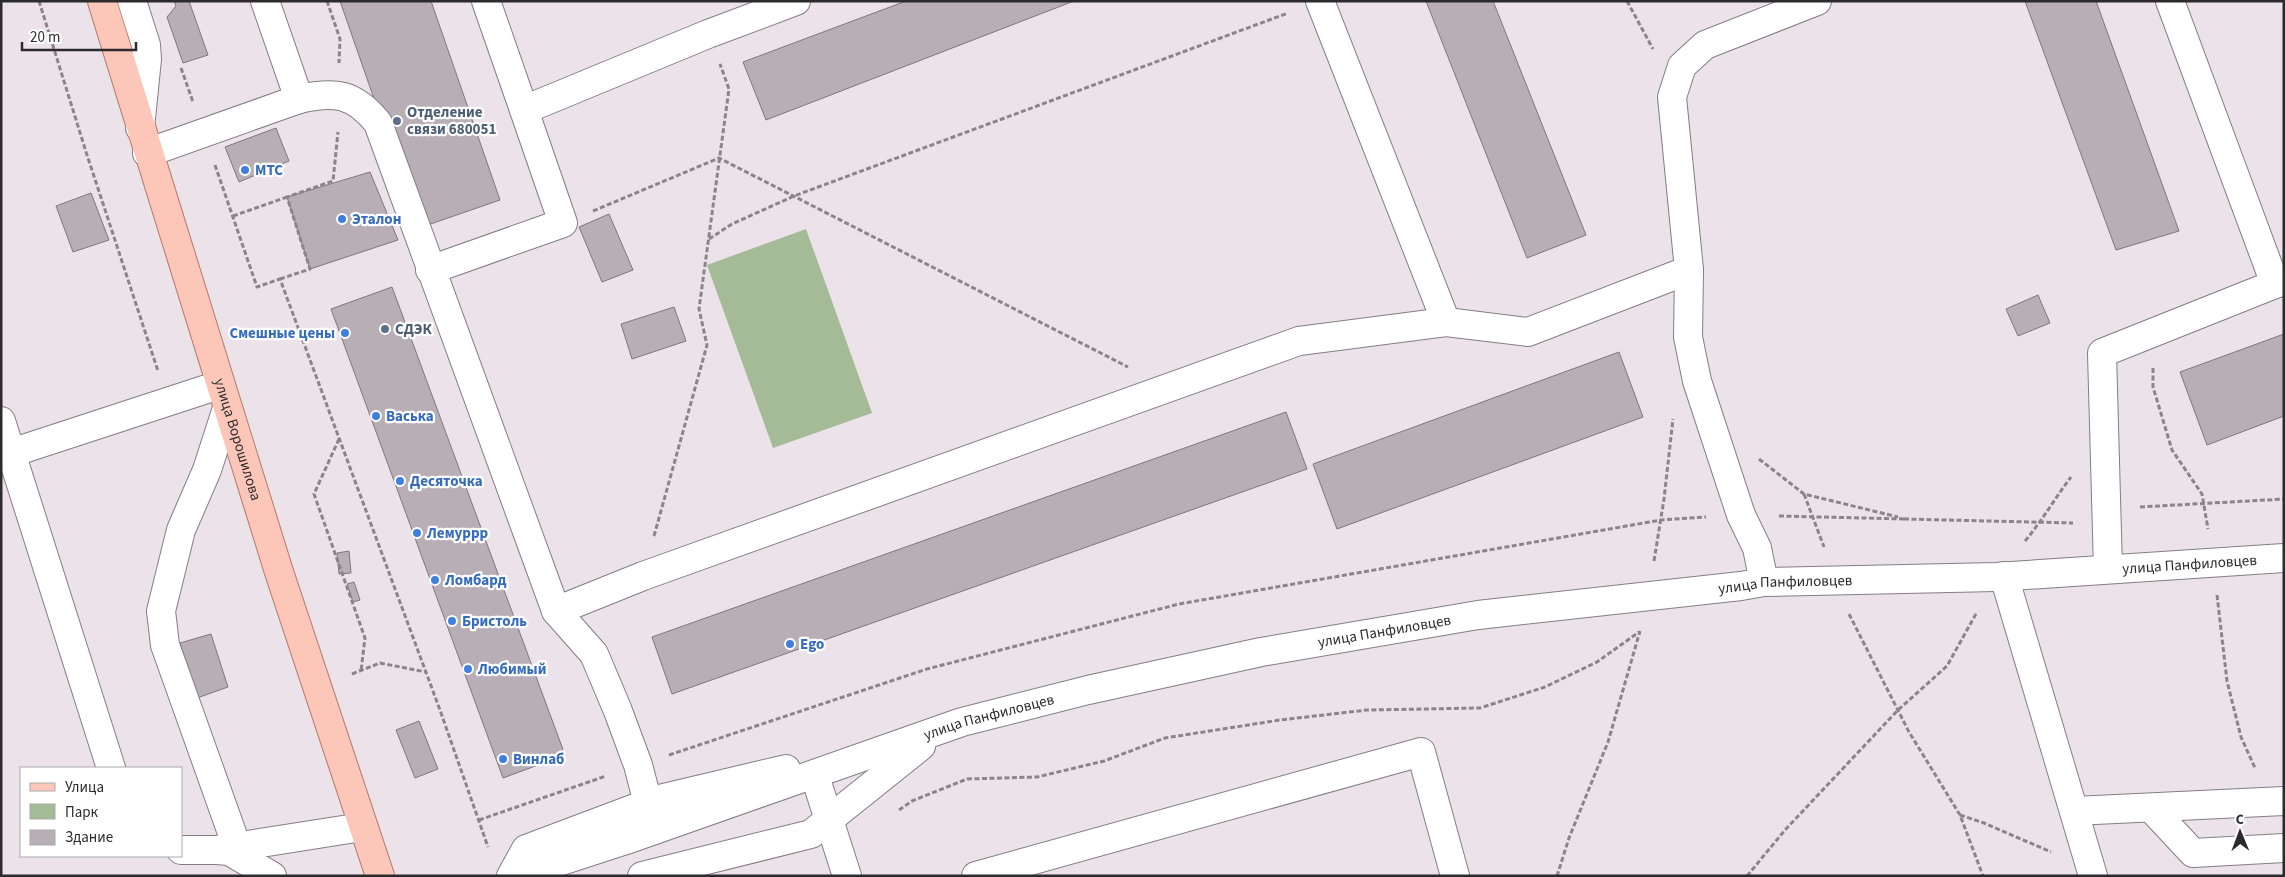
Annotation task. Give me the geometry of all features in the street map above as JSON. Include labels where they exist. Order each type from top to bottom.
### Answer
[{"type":"main road","name":"улица Ворошилова","points":[[102,1],[223,397],[362,827],[380,876]]},
{"type":"street","points":[[132,1],[146,45],[144,141],[204,133],[299,99],[324,94],[338,95],[358,102],[378,123],[430,270],[556,611],[594,654],[638,765],[655,830]]},
{"type":"street","points":[[265,1],[299,99]]},
{"type":"street","points":[[430,270],[563,223],[486,1]]},
{"type":"street","points":[[524,110],[708,34],[796,1]]},
{"type":"street","points":[[1320,1],[1446,322]]},
{"type":"street","points":[[1764,582],[1757,548],[1742,515],[1697,381],[1688,337],[1689,270],[1672,98],[1682,66],[1704,45],[1817,1]]},
{"type":"street","points":[[2108,569],[2102,353],[2279,283],[2170,1]]},
{"type":"street","points":[[556,611],[643,576],[1299,341],[1446,322],[1528,332],[1689,270]]},
{"type":"street","points":[[11,453],[168,402],[223,397],[207,470],[181,530],[161,611],[165,645],[226,848],[272,876]]},
{"type":"street","points":[[1,421],[111,767]]},
{"type":"street","name":"улица Панфиловцев","points":[[515,876],[815,776],[962,722],[1088,690],[1261,652],[1478,615],[1764,582],[2000,576],[2284,558]]},
{"type":"street","points":[[2000,576],[2091,870]]},
{"type":"street","points":[[511,876],[526,849],[659,799],[938,732]]},
{"type":"street","points":[[642,876],[811,834],[938,732]]},
{"type":"street","points":[[976,876],[1421,752],[1455,876]]},
{"type":"street","points":[[815,776],[847,876]]},
{"type":"street","points":[[2074,811],[2284,801]]},
{"type":"street","points":[[2151,808],[2192,853],[2284,848]]},
{"type":"street","points":[[182,850],[226,848],[362,827]]},
{"type":"path","points":[[39,1],[86,155],[168,402]]},
{"type":"path","points":[[233,216],[333,181],[338,134],[340,40],[327,1]]},
{"type":"path","points":[[709,239],[732,224],[794,196],[1291,12]]},
{"type":"path","points":[[643,576],[707,345],[699,309],[729,88],[708,34]]},
{"type":"path","points":[[181,67],[257,287],[310,269],[287,197]]},
{"type":"path","points":[[563,223],[719,158],[1169,387]]},
{"type":"path","points":[[280,279],[426,672],[490,854]]},
{"type":"path","points":[[339,439],[314,494],[365,638],[361,671]]},
{"type":"path","points":[[1757,457],[1804,494],[1906,519]]},
{"type":"path","points":[[1747,876],[1786,830],[1898,710],[1948,666],[2000,576],[2040,523],[2072,475]]},
{"type":"path","points":[[1804,494],[1851,620],[1898,710],[1960,815],[1983,876]]},
{"type":"path","points":[[679,751],[928,669],[1179,604],[1661,520],[1742,515],[2075,523],[2107,517],[2136,508],[2284,499]]},
{"type":"path","points":[[896,812],[912,801],[967,779],[1037,778],[1104,761],[1165,738],[1280,720],[1366,710],[1480,708],[1545,687],[1597,662],[1640,631]]},
{"type":"path","points":[[352,674],[380,663],[426,672]]},
{"type":"path","points":[[479,820],[638,765]]},
{"type":"path","points":[[1960,815],[1984,823],[2091,870]]},
{"type":"green space","points":[[806,229],[872,413],[773,448],[707,265]]},
{"type":"building","points":[[174,1],[189,1],[208,55],[183,63],[167,17],[176,6]]},
{"type":"building","points":[[340,1],[431,1],[500,200],[419,228]]},
{"type":"building","points":[[906,1],[1074,1],[766,120],[743,62]]},
{"type":"building","points":[[1426,1],[1493,1],[1586,235],[1527,258]]},
{"type":"building","points":[[2025,1],[2096,1],[2179,231],[2116,250]]},
{"type":"building","points":[[276,128],[289,161],[239,182],[225,147]]},
{"type":"building","name":"Эталон","points":[[370,172],[398,240],[310,269],[287,197]]},
{"type":"building","points":[[91,193],[109,240],[73,252],[56,206]]},
{"type":"building","points":[[609,214],[633,270],[602,282],[579,227]]},
{"type":"building","points":[[392,287],[565,755],[503,778],[331,309]]},
{"type":"building","points":[[2038,295],[2050,323],[2018,336],[2006,309]]},
{"type":"building","points":[[674,307],[686,341],[632,359],[621,324]]},
{"type":"building","points":[[2284,334],[2284,416],[2207,445],[2180,372]]},
{"type":"building","points":[[1619,352],[1643,417],[1337,529],[1313,464]]},
{"type":"building","points":[[1286,412],[1307,469],[672,694],[652,637]]},
{"type":"building","points":[[349,551],[351,573],[339,574],[337,553]]},
{"type":"building","points":[[354,582],[360,600],[353,602],[347,584]]},
{"type":"building","points":[[211,634],[228,687],[197,698],[180,643]]},
{"type":"building","points":[[419,721],[438,769],[415,778],[396,730]]},
{"type":"place","name":"Отделение связи 680051","points":[[397,121]]},
{"type":"place","name":"МТС","points":[[245,170]]},
{"type":"place","name":"Эталон","points":[[342,219]]},
{"type":"place","name":"СДЭК","points":[[385,329]]},
{"type":"place","name":"Смешные цены","points":[[345,333]]},
{"type":"place","name":"Васька","points":[[376,416]]},
{"type":"place","name":"Десяточка","points":[[400,481]]},
{"type":"place","name":"Лемуррр","points":[[417,533]]},
{"type":"place","name":"Ломбард","points":[[435,580]]},
{"type":"place","name":"Бристоль","points":[[452,621]]},
{"type":"place","name":"Ego","points":[[790,644]]},
{"type":"place","name":"Любимый","points":[[468,669]]},
{"type":"place","name":"Винлаб","points":[[503,759]]}]
